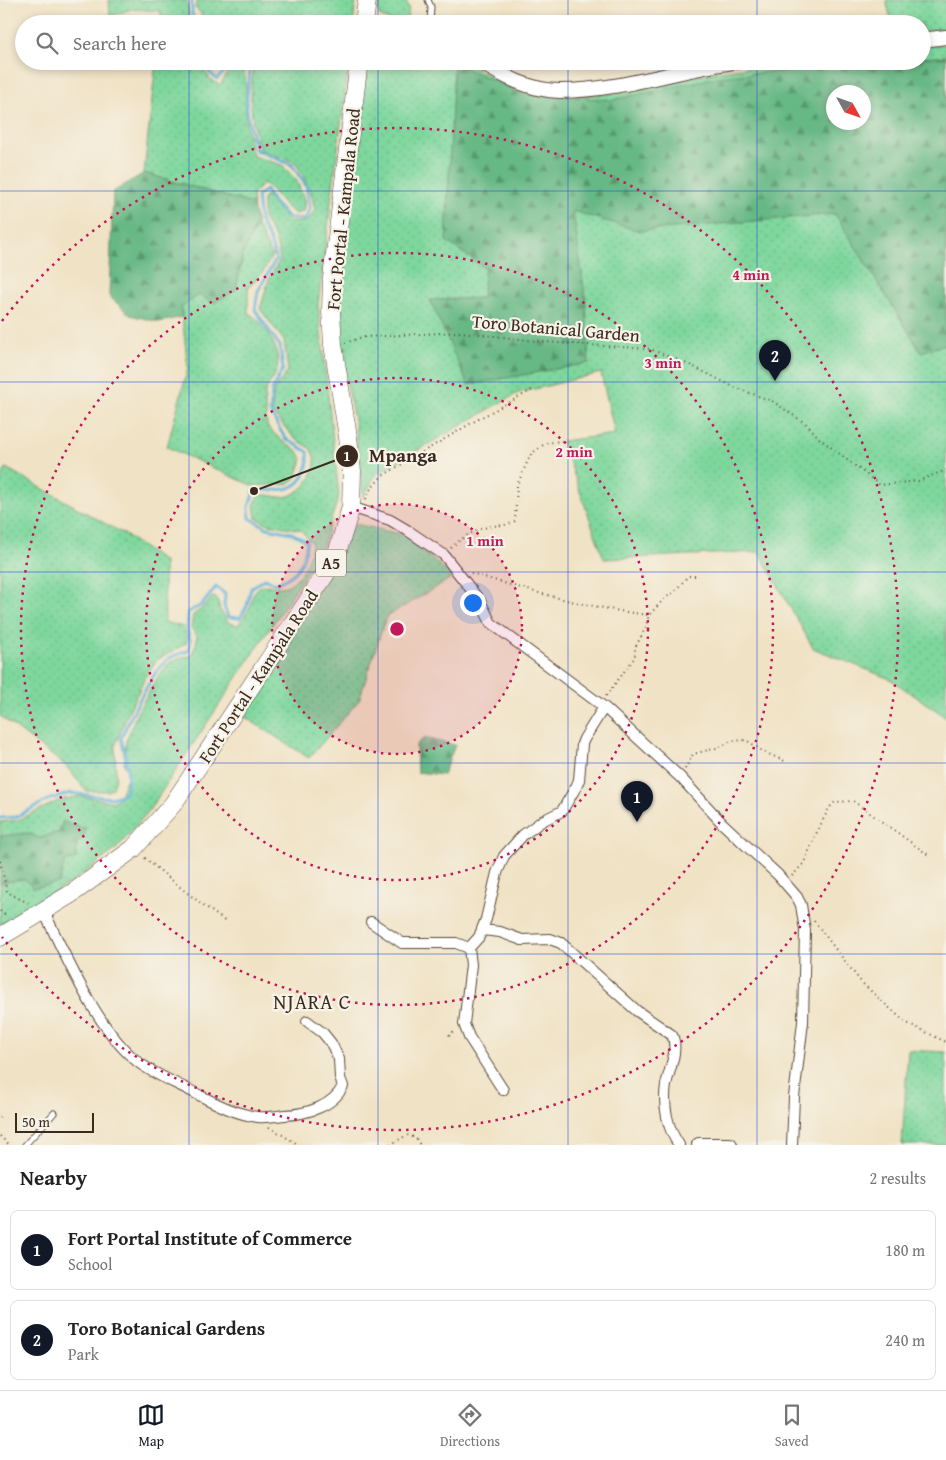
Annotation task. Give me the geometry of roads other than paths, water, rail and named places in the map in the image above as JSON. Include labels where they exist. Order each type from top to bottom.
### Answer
[{"type":"highway","points":[[365,15],[367,0]]},
{"type":"highway","name":"Fort Portal - Kampala Road","points":[[0,937],[44,912],[133,848],[178,796],[325,575],[358,509],[333,344],[331,311],[332,278],[358,70]]},
{"type":"main road","points":[[931,39],[946,37]]},
{"type":"main road","points":[[493,70],[506,78],[559,91],[619,86],[693,70]]},
{"type":"main road","points":[[699,1145],[730,1145]]},
{"type":"street","points":[[358,509],[390,520],[444,555],[480,601],[491,623],[604,707],[681,778],[722,823],[785,883],[797,897],[801,905],[805,930],[803,1022],[794,1097],[792,1145]]},
{"type":"street","points":[[503,1090],[469,1038],[464,1024],[471,965],[469,948],[479,937],[482,930],[504,856],[523,835],[542,821],[562,811],[578,784],[584,738],[604,707]]},
{"type":"street","points":[[44,912],[102,1021],[114,1037],[137,1061],[149,1069],[226,1108],[260,1117],[299,1114],[308,1112],[331,1100],[340,1092],[343,1086],[338,1059],[331,1043],[323,1033],[307,1020]]},
{"type":"street","points":[[371,922],[402,943],[456,943],[469,948]]},
{"type":"street","points":[[482,930],[500,932],[522,940],[550,939],[561,943],[637,1011],[672,1035],[675,1045],[667,1083],[666,1106],[672,1132],[679,1145]]},
{"type":"lane","points":[[428,0],[430,15]]},
{"type":"lane","points":[[25,1145],[54,1113]]},
{"type":"waterway","points":[[192,0],[193,15]]},
{"type":"waterway","points":[[208,70],[217,79],[225,70]]},
{"type":"waterway","points":[[0,818],[16,817],[50,799],[71,793],[112,798],[126,793],[126,758],[121,738],[142,695],[156,672],[170,658],[188,651],[191,641],[187,629],[188,612],[202,605],[216,587],[225,594],[224,606],[228,617],[240,618],[247,606],[251,588],[264,579],[276,584],[295,572],[302,563],[307,541],[292,533],[267,528],[250,518],[249,507],[254,491],[283,489],[295,485],[304,475],[308,458],[308,452],[285,438],[270,412],[272,390],[283,369],[280,346],[255,310],[258,291],[276,259],[260,221],[257,196],[266,190],[273,202],[289,218],[306,219],[310,207],[306,186],[292,165],[256,150],[247,113],[250,70]]},
{"type":"place","name":"Toro Botanical Gardens","points":[[775,381]]},
{"type":"place","name":"Mpanga","points":[[254,491]]},
{"type":"place","name":"Fort Portal Institute of Commerce","points":[[637,822]]},
{"type":"district","name":"NJARA C","points":[[312,1001]]}]
